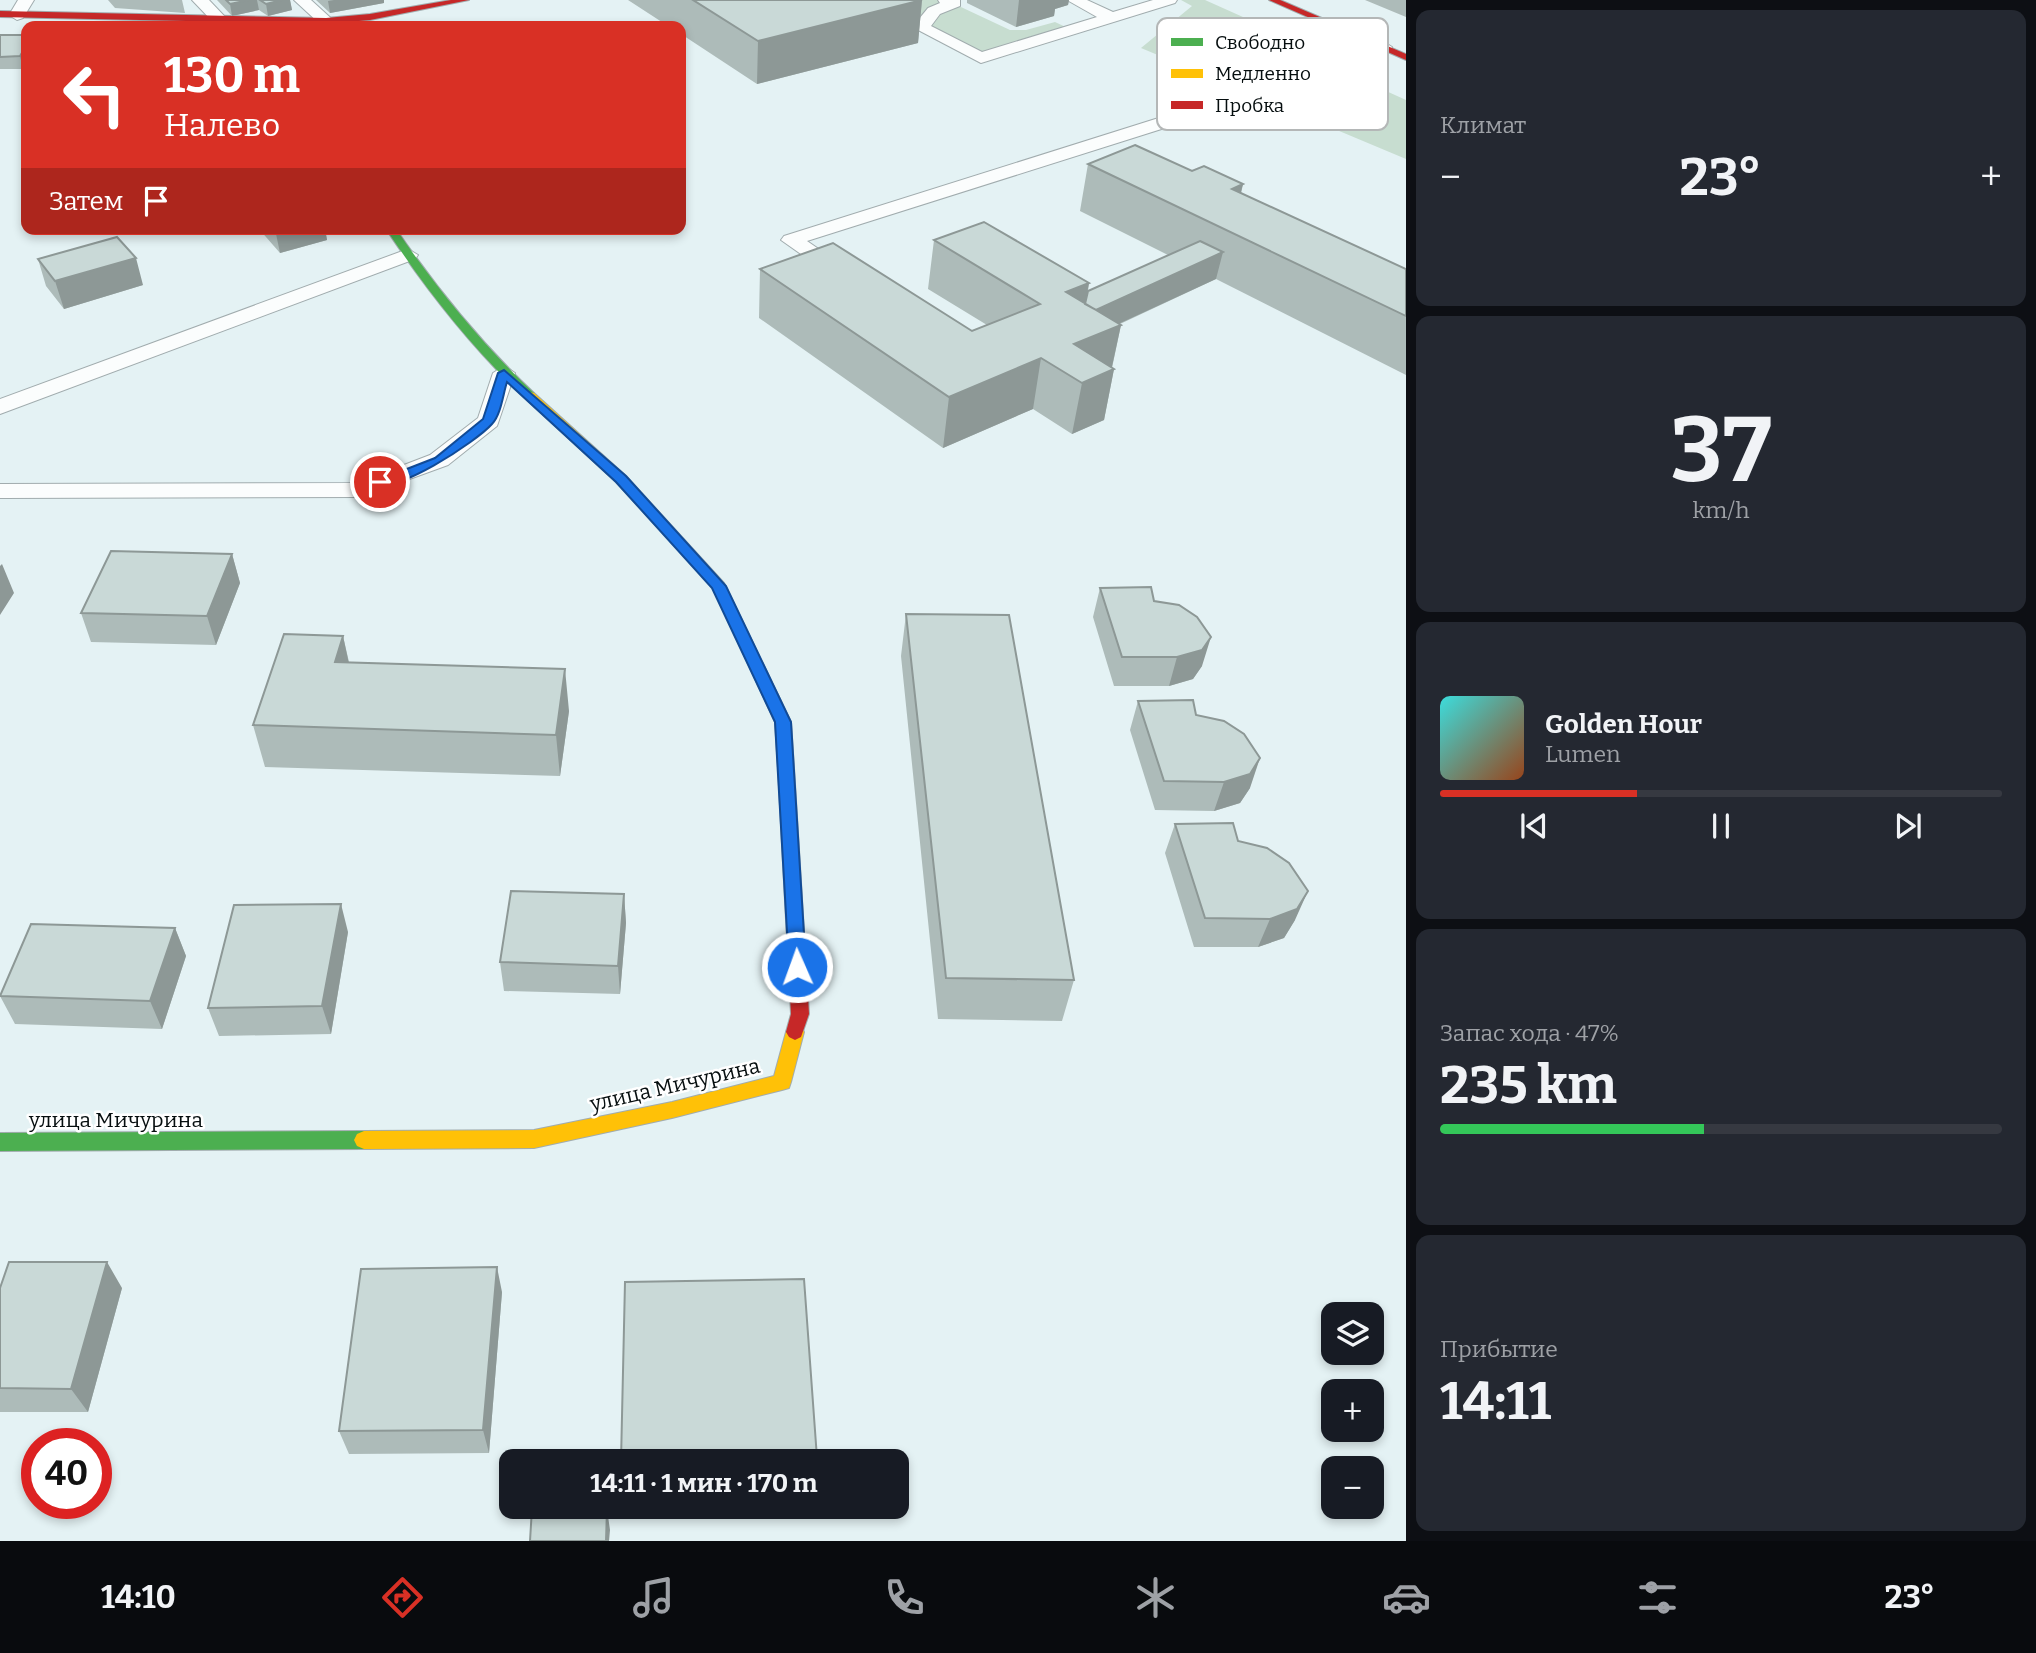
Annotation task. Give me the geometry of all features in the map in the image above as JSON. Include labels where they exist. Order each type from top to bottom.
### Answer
[{"type":"street","points":[[0,14],[326,21],[415,4],[465,0]]},
{"type":"street","points":[[1273,0],[1316,18]]},
{"type":"street","points":[[1388,49],[1406,57]]},
{"type":"street","name":"улица Мичурина","points":[[0,1142],[534,1139],[672,1110],[782,1082],[800,1014],[783,722],[719,586],[621,479],[504,373],[408,255],[395,235]]},
{"type":"lane","points":[[18,15],[26,0]]},
{"type":"lane","points":[[200,0],[220,20]]},
{"type":"lane","points":[[302,0],[326,21]]},
{"type":"lane","points":[[921,27],[934,11],[954,4],[946,0]]},
{"type":"lane","points":[[1075,0],[1112,18]]},
{"type":"lane","points":[[858,13],[876,4],[981,58],[1169,0]]},
{"type":"lane","points":[[859,286],[791,240],[1157,124]]},
{"type":"lane","points":[[0,407],[408,255]]},
{"type":"lane","points":[[0,491],[360,490],[439,460],[489,421],[504,373]]},
{"type":"green space","points":[[724,0],[946,0],[1010,30],[1026,30],[1055,22],[1072,30],[981,58],[883,7]]},
{"type":"green space","points":[[1181,0],[1205,0],[1245,18],[1177,18],[1192,6]]},
{"type":"green space","points":[[1157,35],[1157,55],[1141,48]]},
{"type":"green space","points":[[1388,92],[1406,100],[1406,159],[1337,130],[1388,130]]},
{"type":"building","points":[[226,0],[249,0],[230,4]]},
{"type":"building","points":[[260,0],[282,0],[266,4]]},
{"type":"building","points":[[693,0],[922,0],[758,41]]},
{"type":"building","points":[[0,35],[21,35],[20,56],[0,57]]},
{"type":"building","points":[[1135,145],[1192,171],[1204,166],[1243,184],[1232,189],[1406,269],[1406,316],[1088,164]]},
{"type":"building","points":[[984,222],[1089,283],[1066,292],[1121,325],[1074,344],[1114,369],[1082,383],[1041,358],[949,397],[760,269],[833,243],[972,331],[1040,304],[934,240]]},
{"type":"building","points":[[117,237],[136,258],[55,281],[38,259]]},
{"type":"building","points":[[1200,241],[1223,252],[1096,310],[1085,304],[1088,291]]},
{"type":"building","points":[[111,551],[232,554],[207,616],[81,613]]},
{"type":"building","points":[[1151,587],[1154,601],[1179,605],[1197,617],[1211,637],[1202,650],[1177,657],[1122,657],[1100,588]]},
{"type":"building","points":[[906,614],[1009,615],[1074,980],[946,978]]},
{"type":"building","points":[[284,634],[343,636],[335,662],[565,669],[556,735],[253,725]]},
{"type":"building","points":[[1193,700],[1196,715],[1224,721],[1244,734],[1260,758],[1250,774],[1224,782],[1164,781],[1138,701]]},
{"type":"building","points":[[1233,823],[1238,841],[1267,848],[1289,863],[1308,891],[1297,909],[1270,919],[1205,918],[1175,824]]},
{"type":"building","points":[[511,891],[624,894],[618,966],[500,962]]},
{"type":"building","points":[[341,904],[322,1006],[208,1008],[234,905]]},
{"type":"building","points":[[31,924],[175,928],[150,1001],[0,996]]},
{"type":"building","points":[[9,1262],[107,1262],[71,1389],[0,1388],[0,1288]]},
{"type":"building","points":[[497,1267],[483,1430],[339,1431],[361,1269]]},
{"type":"building","points":[[804,1279],[816,1449],[621,1449],[625,1282]]},
{"type":"building","points":[[531,1519],[607,1519],[606,1541],[530,1541]]},
{"type":"traffic: fast","points":[[395,235],[456,317],[492,359],[530,396]]},
{"type":"traffic: fast","points":[[0,1142],[364,1140]]},
{"type":"traffic: slow","points":[[530,396],[621,479],[719,586],[783,722],[786,768]]},
{"type":"traffic: slow","points":[[364,1140],[534,1139],[672,1110],[782,1082],[795,1032]]},
{"type":"traffic: jam","points":[[0,14],[326,21],[370,17],[465,0]]},
{"type":"traffic: jam","points":[[1273,0],[1315,18]]},
{"type":"traffic: jam","points":[[1388,49],[1406,57]]},
{"type":"traffic: jam","points":[[786,768],[800,1014],[795,1032]]},
{"type":"route","points":[[380,482],[439,460],[489,421],[504,373],[621,479],[719,586],[783,722],[797,967]]}]
